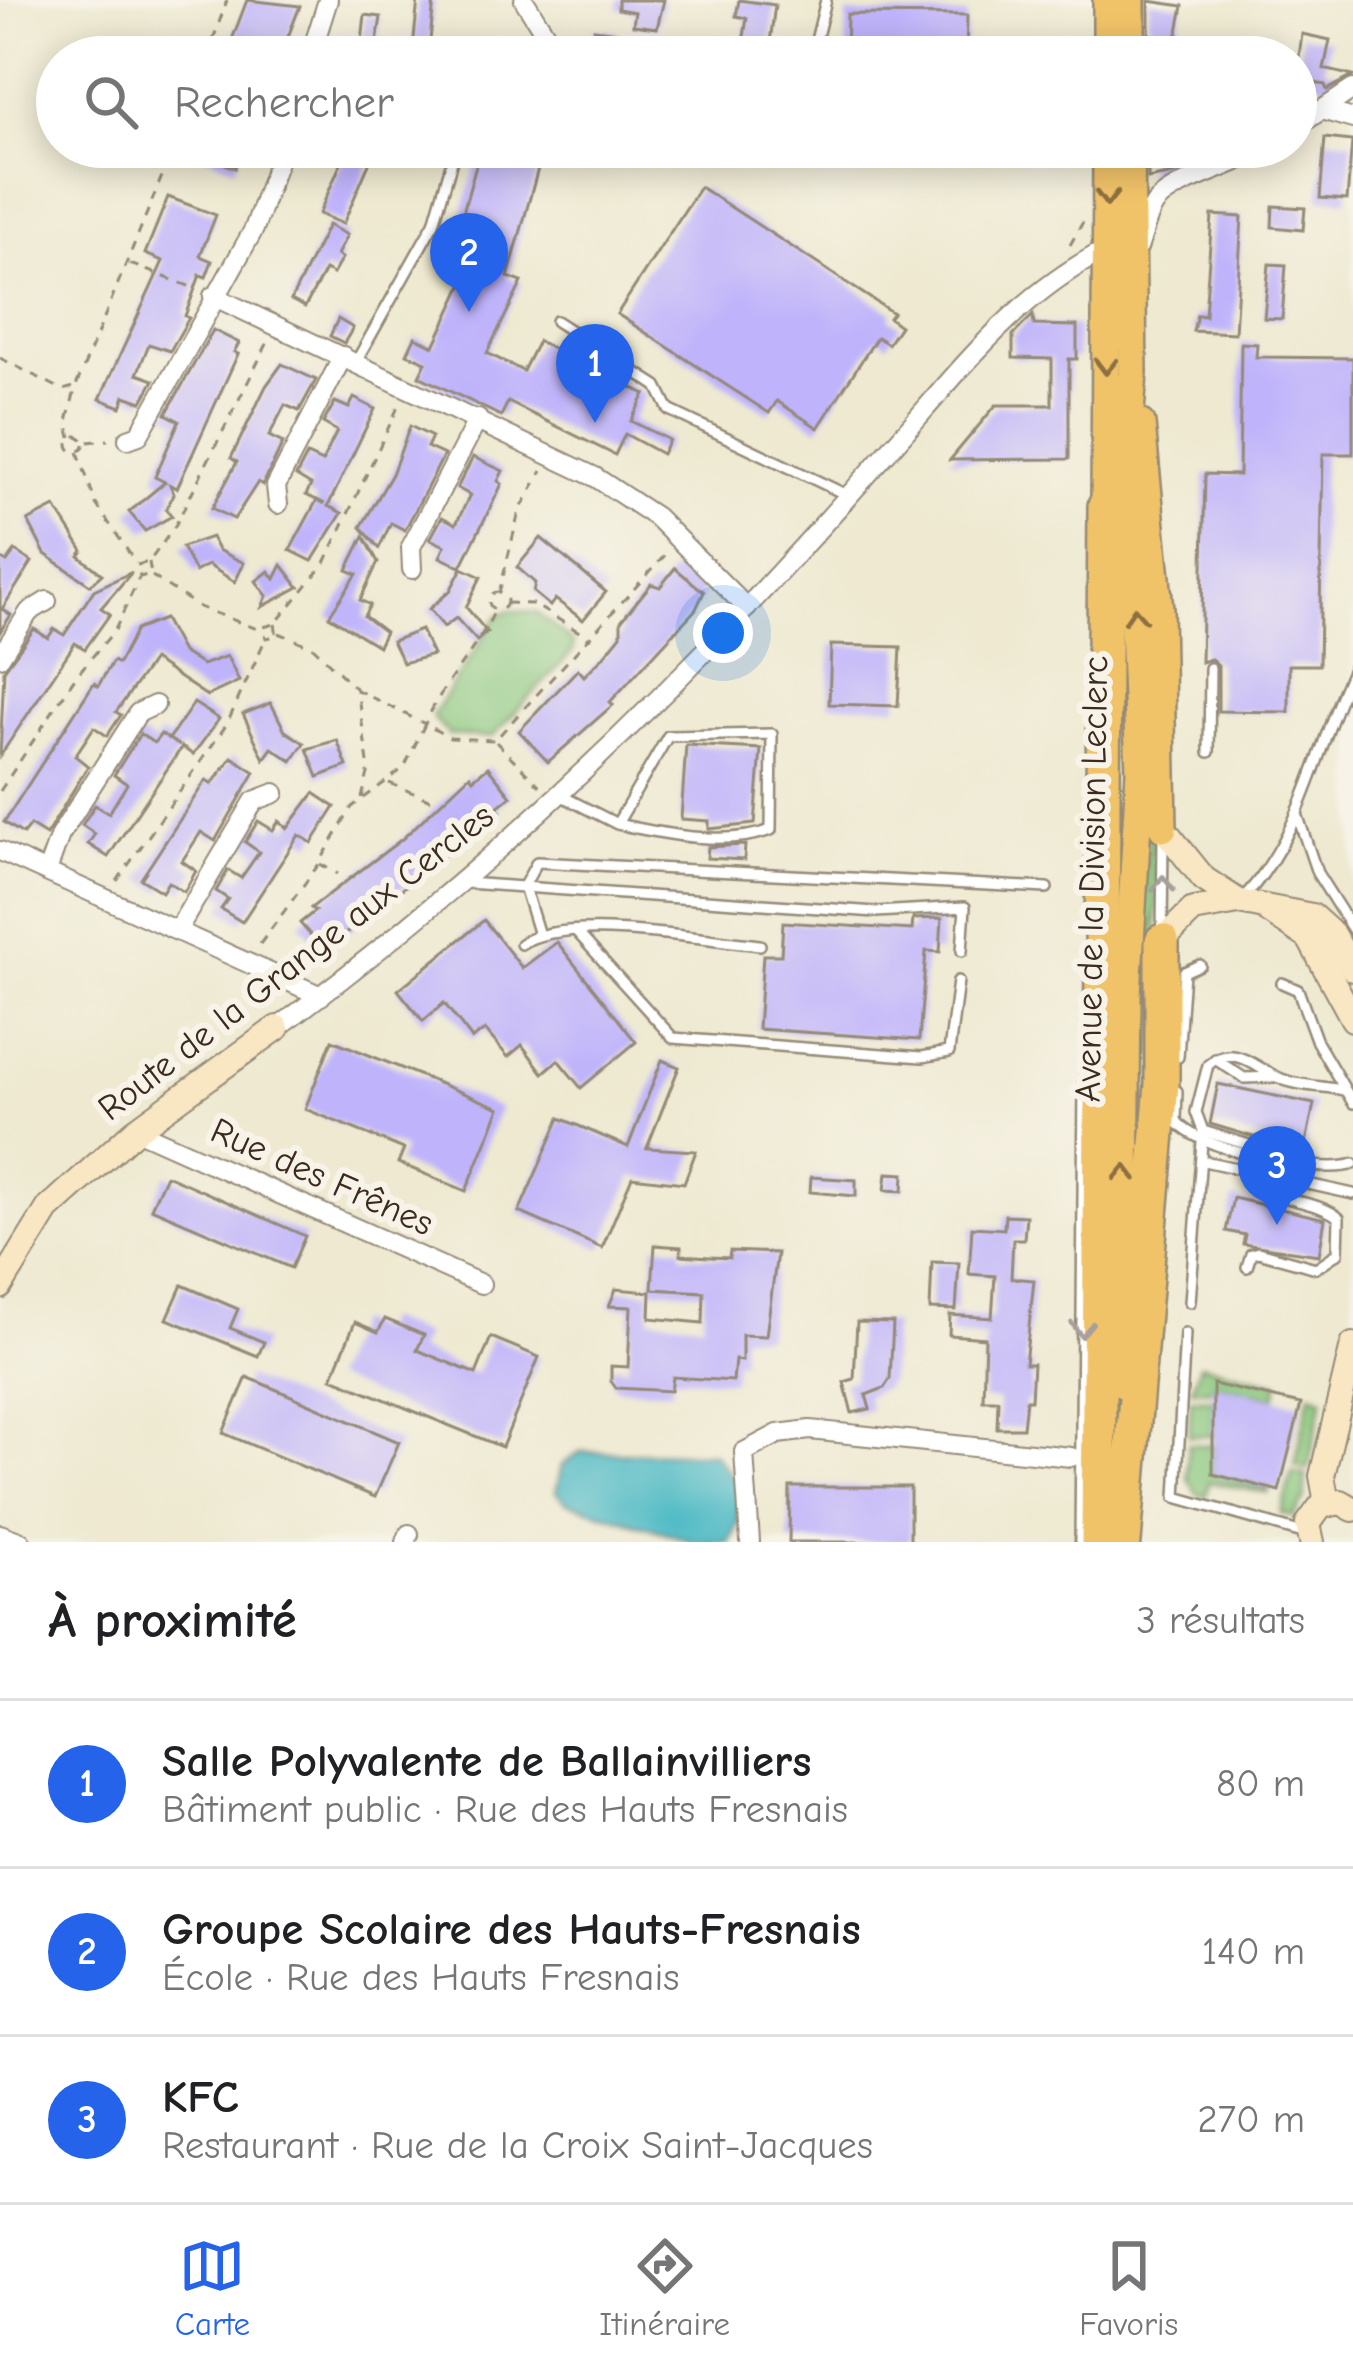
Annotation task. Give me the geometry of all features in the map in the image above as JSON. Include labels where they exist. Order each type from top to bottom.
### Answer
[{"type":"highway","name":"Avenue de la Division Leclerc","points":[[1105,506],[1098,1047],[1116,1537]]},
{"type":"highway","points":[[1116,1537],[1162,1084],[1162,941]]},
{"type":"main road","points":[[1107,0],[1107,36]]},
{"type":"main road","points":[[1131,0],[1131,36]]},
{"type":"main road","name":"Avenue de la Division Leclerc","points":[[1105,506],[1107,168]]},
{"type":"main road","name":"Avenue de la Division Leclerc","points":[[1116,1537],[1127,994],[1140,771],[1126,452],[1133,373],[1130,168]]},
{"type":"main road","points":[[1133,373],[1159,609],[1163,828]]},
{"type":"street","points":[[317,36],[328,0]]},
{"type":"street","points":[[524,0],[546,36]]},
{"type":"street","points":[[1317,113],[1353,88]]},
{"type":"street","points":[[1322,110],[1353,119]]},
{"type":"street","points":[[128,439],[139,435],[254,229],[276,168]]},
{"type":"street","points":[[1130,269],[1154,205],[1225,168]]},
{"type":"street","name":"Route de la Grange aux Cercles","points":[[0,1287],[48,1209],[136,1130],[320,996],[557,797],[747,608],[982,342],[1048,281],[1107,249]]},
{"type":"street","points":[[213,296],[551,455],[656,517],[747,608]]},
{"type":"street","points":[[278,504],[276,486],[349,359]]},
{"type":"street","points":[[412,569],[411,548],[478,419]]},
{"type":"street","points":[[0,657],[29,612],[47,601]]},
{"type":"street","points":[[47,872],[60,835],[138,713],[155,705]]},
{"type":"street","points":[[178,929],[254,801],[275,793]]},
{"type":"street","points":[[1163,828],[1192,867],[1309,938],[1353,1019]]},
{"type":"street","points":[[0,850],[320,996]]},
{"type":"street","points":[[1162,941],[1193,910],[1210,903],[1251,904],[1312,916],[1332,934],[1353,969]]},
{"type":"street","name":"Rue des Frênes","points":[[136,1130],[481,1284]]},
{"type":"street","points":[[1310,1539],[1312,1514],[1345,1505],[1322,1476],[1353,1345]]},
{"type":"street","points":[[750,1542],[744,1452],[778,1434],[810,1430],[1071,1457]]},
{"type":"street","points":[[0,1534],[21,1542]]},
{"type":"lane","points":[[817,36],[826,0]]},
{"type":"lane","points":[[349,359],[434,224],[450,168]]},
{"type":"lane","points":[[556,322],[657,386],[669,410],[849,496]]},
{"type":"lane","points":[[1209,752],[1210,668]]},
{"type":"lane","points":[[1251,904],[1298,814],[1353,668]]},
{"type":"lane","points":[[557,797],[617,824],[669,835],[753,837],[771,830],[772,734],[668,736],[617,824]]},
{"type":"lane","points":[[1298,814],[1317,873],[1353,930]]},
{"type":"lane","points":[[1162,941],[1163,828]]},
{"type":"lane","points":[[538,932],[524,886],[537,862],[1047,889]]},
{"type":"lane","points":[[460,883],[876,912],[964,907],[962,950]]},
{"type":"lane","points":[[576,931],[673,1038],[949,1052],[958,981]]},
{"type":"lane","points":[[521,944],[538,932],[576,931],[760,944]]},
{"type":"lane","points":[[1178,1066],[1180,985],[1184,972],[1200,965]]},
{"type":"lane","points":[[1282,983],[1298,990],[1353,1103]]},
{"type":"lane","points":[[1080,1542],[1084,1081],[1098,1047]]},
{"type":"lane","points":[[1215,1059],[1244,1078],[1276,1077],[1343,1090]]},
{"type":"lane","points":[[1276,1077],[1249,1059],[1215,1059],[1208,1065],[1196,1112],[1209,1137],[1286,1154],[1306,1165]]},
{"type":"lane","points":[[1178,1085],[1176,1120],[1182,1130],[1202,1142],[1325,1170],[1353,1164]]},
{"type":"lane","points":[[1190,1302],[1202,1142]]},
{"type":"lane","points":[[1204,1161],[1353,1194]]},
{"type":"lane","points":[[1246,1267],[1251,1254],[1258,1252],[1325,1266],[1338,1253],[1340,1240],[1339,1219],[1332,1212],[1272,1193],[1257,1173]]},
{"type":"lane","points":[[1185,1333],[1176,1497],[1310,1539]]},
{"type":"path","points":[[214,36],[227,0]]},
{"type":"path","points":[[0,791],[76,676],[115,630],[140,577],[97,504],[78,452],[68,446],[67,422],[76,386],[166,168]]},
{"type":"path","points":[[129,263],[213,296]]},
{"type":"path","points":[[137,565],[149,562],[175,526],[276,324]]},
{"type":"path","points":[[0,358],[63,390],[76,386]]},
{"type":"path","points":[[262,630],[275,624],[325,563],[408,388]]},
{"type":"path","points":[[71,437],[85,442],[128,439]]},
{"type":"path","points":[[78,452],[85,442]]},
{"type":"path","points":[[495,610],[489,600],[499,592],[519,512],[551,455]]},
{"type":"path","points":[[495,740],[592,640],[680,539]]},
{"type":"path","points":[[149,562],[151,575]]},
{"type":"path","points":[[140,577],[151,575],[199,607],[262,630],[266,638]]},
{"type":"path","points":[[499,592],[506,603]]},
{"type":"path","points":[[362,798],[404,768],[440,689],[480,643],[495,610],[506,603],[532,604],[592,640]]},
{"type":"path","points":[[275,624],[279,633]]},
{"type":"path","points":[[106,898],[226,724],[266,638],[279,633],[313,647],[357,690],[450,739],[495,740],[557,797]]},
{"type":"path","points":[[248,960],[362,798],[369,769],[357,690]]},
{"type":"path","points":[[388,782],[431,800]]},
{"type":"path","points":[[319,864],[338,874]]},
{"type":"green space","points":[[510,610],[537,613],[573,642],[573,651],[492,737],[449,735],[432,716],[498,616]]},
{"type":"green space","points":[[1157,732],[1156,1068],[1150,1098],[1143,1097],[1136,997]]},
{"type":"green space","points":[[1200,1364],[1278,1383],[1275,1398],[1214,1384],[1213,1390],[1192,1389]]},
{"type":"green space","points":[[1310,1394],[1323,1398],[1308,1469],[1295,1466]]},
{"type":"green space","points":[[1191,1399],[1213,1399],[1213,1436],[1189,1436]]},
{"type":"green space","points":[[1188,1444],[1213,1446],[1214,1474],[1269,1489],[1268,1493],[1209,1482],[1206,1496],[1197,1494],[1187,1477]]},
{"type":"green space","points":[[1292,1473],[1306,1475],[1304,1499],[1293,1517],[1281,1514]]},
{"type":"water","points":[[580,1452],[713,1453],[739,1484],[739,1522],[730,1542],[695,1542],[566,1502],[556,1492],[562,1465]]},
{"type":"building","points":[[247,0],[300,6],[288,36],[233,36]]},
{"type":"building","points":[[418,0],[434,0],[430,36],[414,36]]},
{"type":"building","points":[[618,0],[664,0],[657,28],[633,25],[635,12],[618,9]]},
{"type":"building","points":[[739,0],[775,5],[771,36],[744,36],[747,18],[736,16]]},
{"type":"building","points":[[1149,1],[1183,6],[1177,36],[1149,36]]},
{"type":"building","points":[[847,14],[967,15],[966,36],[846,36]]},
{"type":"building","points":[[365,15],[381,17],[378,36],[363,36]]},
{"type":"building","points":[[594,29],[618,32],[618,36],[593,36]]},
{"type":"building","points":[[1317,37],[1330,40],[1324,69],[1353,76],[1327,90],[1317,83]]},
{"type":"building","points":[[1325,138],[1352,141],[1347,200],[1320,198]]},
{"type":"building","points":[[339,168],[367,168],[343,224],[319,214]]},
{"type":"building","points":[[475,168],[538,168],[508,277],[522,282],[487,353],[523,371],[538,341],[645,394],[631,421],[669,440],[662,454],[625,434],[615,455],[508,402],[501,416],[419,376],[426,362],[407,354],[415,337],[434,346],[480,248],[455,241]]},
{"type":"building","points":[[1148,168],[1187,168],[1173,174],[1148,179]]},
{"type":"building","points":[[700,187],[893,313],[889,318],[900,326],[888,344],[877,337],[818,428],[777,401],[769,413],[617,314]]},
{"type":"building","points":[[168,197],[216,215],[200,256],[212,261],[206,277],[200,275],[185,316],[189,318],[170,351],[149,344],[137,374],[154,380],[142,402],[125,396],[121,407],[100,399],[163,261],[145,254]]},
{"type":"building","points":[[1273,206],[1305,208],[1303,230],[1272,227]]},
{"type":"building","points":[[1212,215],[1242,217],[1235,333],[1193,331],[1197,315],[1205,316]]},
{"type":"building","points":[[328,225],[347,235],[337,255],[342,258],[333,274],[325,270],[305,307],[291,300]]},
{"type":"building","points":[[1269,264],[1286,265],[1282,319],[1264,318]]},
{"type":"building","points":[[1033,315],[1034,325],[1077,326],[1077,359],[1069,359],[1069,459],[950,460],[996,405],[1052,405],[1052,359],[1013,358],[1013,335]]},
{"type":"building","points":[[338,319],[353,328],[344,343],[330,336]]},
{"type":"building","points":[[213,330],[239,343],[234,352],[238,354],[177,488],[170,485],[174,494],[166,509],[172,516],[145,531],[129,512],[165,482],[155,477],[179,421],[166,414]]},
{"type":"building","points":[[1241,343],[1257,344],[1256,357],[1353,358],[1353,454],[1323,454],[1319,665],[1289,665],[1289,712],[1218,711],[1218,665],[1211,659],[1201,662],[1205,474],[1239,475]]},
{"type":"building","points":[[282,364],[316,380],[299,411],[285,405],[269,436],[283,443],[263,485],[258,482],[234,519],[212,508],[237,462],[231,458],[266,386]]},
{"type":"building","points":[[354,398],[375,409],[328,506],[342,513],[312,561],[290,550],[317,500],[306,495],[311,485],[296,476],[307,455],[322,462],[337,431],[323,423],[335,402],[349,408]]},
{"type":"building","points":[[410,426],[432,437],[427,447],[444,455],[405,530],[391,523],[379,548],[361,527],[392,474]]},
{"type":"building","points":[[473,457],[503,471],[498,481],[502,484],[461,567],[440,557],[445,546],[430,539],[442,517],[456,524],[470,495],[457,488]]},
{"type":"building","points":[[55,507],[83,551],[79,556],[102,574],[90,585],[45,554],[28,521]]},
{"type":"building","points":[[364,536],[378,562],[360,600],[370,605],[364,616],[385,632],[378,646],[329,616],[357,574],[347,570]]},
{"type":"building","points":[[211,537],[218,550],[244,563],[235,582],[208,565],[195,572],[182,547]]},
{"type":"building","points":[[541,538],[606,592],[583,620],[555,599],[550,606],[533,592],[535,583],[517,567]]},
{"type":"building","points":[[15,551],[32,562],[2,609],[11,615],[0,632],[0,558],[7,562]]},
{"type":"building","points":[[282,565],[299,587],[262,607],[267,596],[256,581],[269,571],[275,579]]},
{"type":"building","points":[[462,568],[481,577],[466,607],[487,632],[477,641],[456,618],[444,627],[429,609],[450,591]]},
{"type":"building","points":[[675,568],[704,592],[696,609],[610,702],[613,705],[548,762],[519,731],[578,669],[584,676],[603,657],[621,635],[621,621],[651,584],[660,587]]},
{"type":"building","points":[[132,572],[101,608],[110,614],[85,649],[75,643],[0,756],[4,670],[34,629],[48,638],[54,629],[64,635],[94,590]]},
{"type":"building","points":[[164,619],[182,652],[202,665],[227,656],[239,681],[207,696],[153,660],[116,712],[121,715],[107,736],[94,727],[75,756],[88,766],[46,835],[30,825],[23,834],[4,822],[94,683],[98,686],[113,661],[118,664],[136,630]]},
{"type":"building","points":[[421,630],[433,655],[403,663],[392,641]]},
{"type":"building","points":[[831,645],[901,647],[898,706],[829,704]]},
{"type":"building","points":[[194,703],[219,719],[193,755],[182,747],[108,857],[88,844],[95,834],[82,825],[95,805],[109,813],[127,784],[114,775],[140,734],[154,743],[161,734],[180,746],[169,739]]},
{"type":"building","points":[[271,703],[285,731],[304,743],[292,761],[272,748],[264,759],[243,714]]},
{"type":"building","points":[[337,740],[347,766],[318,777],[307,749]]},
{"type":"building","points":[[686,745],[761,749],[755,824],[709,829],[709,821],[681,819]]},
{"type":"building","points":[[232,757],[255,772],[215,841],[201,832],[182,861],[196,871],[184,892],[168,882],[162,892],[141,879],[206,780],[212,784]]},
{"type":"building","points":[[488,767],[511,796],[497,807],[500,811],[324,951],[300,923],[315,911],[311,908],[402,839],[470,775],[473,779]]},
{"type":"building","points":[[314,793],[335,807],[312,843],[299,835],[242,922],[221,909],[228,899],[216,891],[228,870],[241,878],[259,852],[245,842],[258,821],[273,830],[279,821],[288,828]]},
{"type":"building","points":[[745,845],[744,860],[707,858],[708,847]]},
{"type":"building","points":[[942,918],[940,952],[926,951],[919,1040],[758,1029],[763,955],[781,955],[783,922],[912,930],[913,919]]},
{"type":"building","points":[[484,920],[522,968],[557,942],[636,1042],[581,1088],[558,1060],[543,1073],[522,1045],[508,1057],[485,1030],[472,1039],[444,1003],[423,1021],[398,990]]},
{"type":"building","points":[[332,1040],[500,1108],[466,1191],[398,1163],[404,1149],[305,1109]]},
{"type":"building","points":[[662,1060],[679,1067],[647,1148],[696,1151],[684,1183],[632,1177],[602,1248],[519,1212],[560,1118],[628,1147]]},
{"type":"building","points":[[1218,1084],[1314,1104],[1304,1152],[1210,1124]]},
{"type":"building","points":[[887,1173],[904,1174],[903,1191],[885,1190]]},
{"type":"building","points":[[166,1175],[305,1236],[291,1268],[151,1208]]},
{"type":"building","points":[[811,1177],[856,1180],[856,1196],[810,1192]]},
{"type":"building","points":[[1233,1198],[1325,1219],[1319,1255],[1243,1244],[1245,1235],[1226,1231]]},
{"type":"building","points":[[1005,1215],[1026,1216],[1024,1239],[1013,1239],[1011,1278],[1034,1280],[1025,1364],[1033,1364],[1031,1400],[1026,1400],[1023,1428],[997,1428],[998,1400],[983,1400],[985,1338],[949,1335],[950,1315],[992,1318],[995,1276],[969,1274],[972,1227],[1004,1229]]},
{"type":"building","points":[[655,1245],[681,1247],[681,1255],[710,1257],[729,1258],[730,1251],[777,1253],[766,1336],[742,1335],[742,1361],[735,1360],[733,1381],[673,1377],[671,1391],[616,1388],[611,1381],[611,1366],[628,1367],[631,1307],[609,1306],[616,1289],[651,1292],[650,1318],[703,1323],[704,1292],[652,1289]]},
{"type":"building","points":[[932,1262],[959,1263],[956,1310],[930,1309]]},
{"type":"building","points":[[182,1285],[238,1309],[230,1328],[264,1342],[258,1356],[167,1319]]},
{"type":"building","points":[[385,1319],[424,1335],[417,1350],[476,1374],[491,1337],[539,1357],[502,1447],[332,1378],[355,1322],[378,1332]]},
{"type":"building","points":[[857,1322],[893,1323],[890,1379],[884,1388],[866,1395],[870,1409],[852,1413],[844,1382],[854,1379]]},
{"type":"building","points":[[247,1377],[399,1442],[375,1497],[223,1433]]},
{"type":"building","points":[[1213,1384],[1301,1404],[1279,1491],[1213,1474]]},
{"type":"building","points":[[790,1487],[910,1487],[910,1542],[789,1542]]},
{"type":"place","name":"Groupe Scolaire des Hauts-Fresnais","points":[[469,312]]},
{"type":"place","name":"Salle Polyvalente de Ballainvilliers","points":[[595,423]]},
{"type":"place","name":"KFC","points":[[1277,1225]]}]
